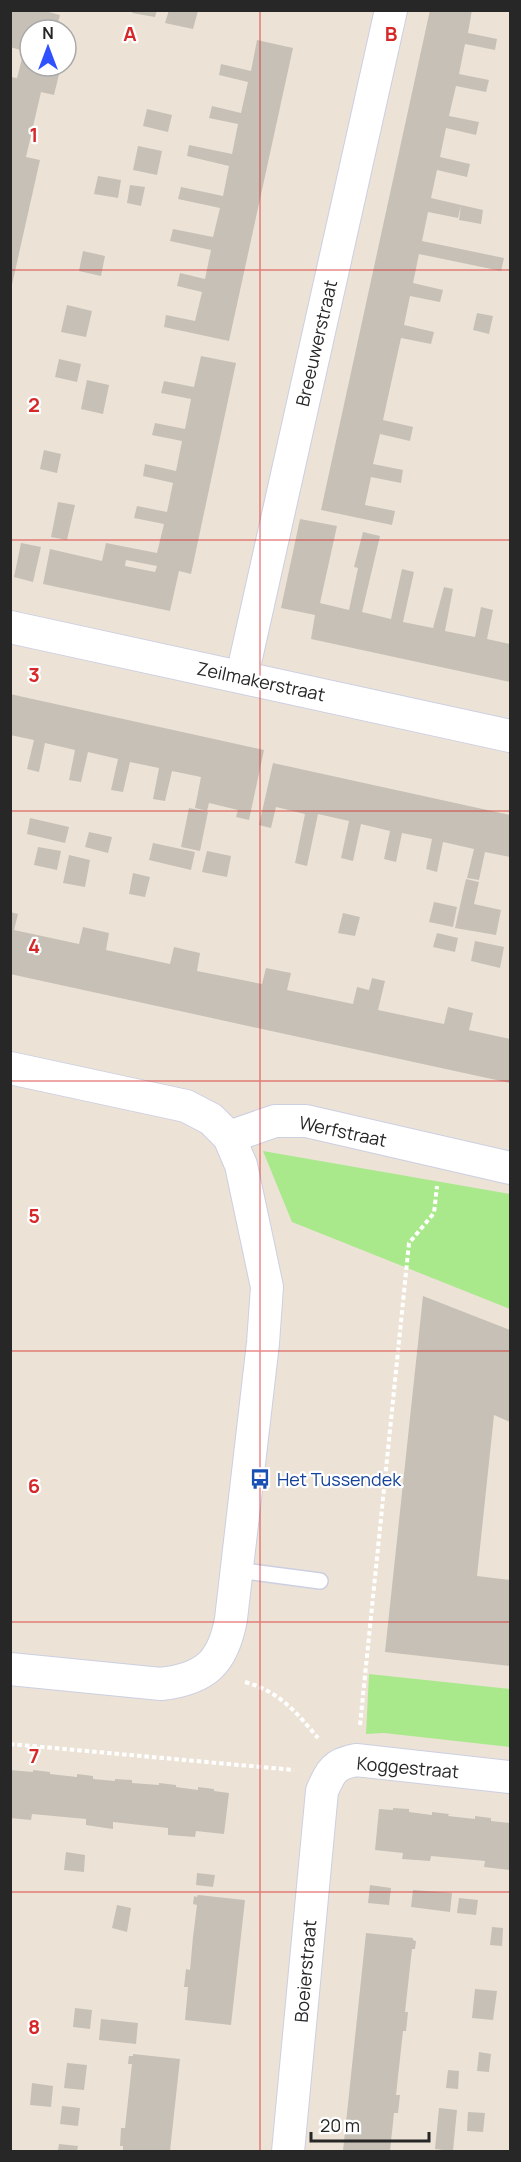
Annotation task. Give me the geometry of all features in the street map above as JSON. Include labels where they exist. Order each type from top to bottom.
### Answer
[{"type":"street","name":"Breeuwerstraat","points":[[242,676],[391,10]]},
{"type":"street","name":"Zeilmakerstraat","points":[[10,627],[510,736]]},
{"type":"street","points":[[10,1068],[186,1106],[211,1119],[229,1137],[241,1165],[267,1287],[263,1343],[237,1570],[226,1644],[216,1660],[203,1671],[183,1682],[161,1684],[10,1669]]},
{"type":"street","name":"Werfstraat","points":[[229,1137],[275,1122],[297,1121],[510,1168]]},
{"type":"street","name":"Koggestraat","points":[[337,1772],[510,1777]]},
{"type":"street","name":"Boeierstraat","points":[[288,2151],[337,1772]]},
{"type":"lane","points":[[237,1570],[320,1581]]},
{"type":"path","points":[[337,1772],[409,1243],[434,1213],[441,1153]]},
{"type":"path","points":[[203,1671],[259,1686],[290,1705],[337,1772]]},
{"type":"path","points":[[10,1744],[337,1772]]},
{"type":"green space","points":[[263,1151],[510,1194],[510,1309],[292,1222]]},
{"type":"green space","points":[[369,1674],[510,1689],[510,1747],[384,1733],[366,1734]]},
{"type":"building","points":[[10,10],[41,10],[60,15],[59,18],[18,18],[18,49],[10,47]]},
{"type":"building","points":[[133,10],[157,10],[155,17],[132,13]]},
{"type":"building","points":[[169,10],[198,11],[193,29],[165,23]]},
{"type":"building","points":[[430,10],[472,10],[468,33],[497,39],[495,50],[465,44],[459,74],[489,80],[486,92],[456,86],[449,116],[479,122],[476,135],[446,128],[440,157],[470,164],[467,177],[437,170],[431,198],[461,205],[458,218],[428,212],[422,241],[504,258],[501,271],[419,254],[413,283],[443,290],[440,302],[410,296],[404,325],[434,332],[431,344],[401,338],[383,420],[413,427],[410,441],[380,434],[373,464],[403,470],[401,483],[371,477],[365,505],[395,511],[392,525],[321,510]]},
{"type":"building","points":[[257,40],[293,48],[229,341],[164,327],[166,315],[195,321],[202,292],[177,286],[180,273],[205,279],[211,250],[170,241],[173,229],[213,237],[220,208],[178,199],[181,187],[223,196],[229,166],[187,156],[189,145],[232,154],[238,124],[209,118],[212,106],[241,113],[248,82],[219,75],[221,64],[251,71]]},
{"type":"building","points":[[18,74],[18,78],[58,78],[54,95],[41,92],[26,157],[40,160],[11,289],[10,77],[17,78]]},
{"type":"building","points":[[147,109],[172,115],[168,132],[143,126]]},
{"type":"building","points":[[138,146],[162,151],[157,175],[133,170]]},
{"type":"building","points":[[98,176],[121,180],[118,198],[94,194]]},
{"type":"building","points":[[130,185],[145,187],[141,206],[127,203]]},
{"type":"building","points":[[461,205],[483,210],[481,224],[459,220]]},
{"type":"building","points":[[83,251],[105,256],[101,276],[79,271]]},
{"type":"building","points":[[67,305],[92,311],[86,337],[61,332]]},
{"type":"building","points":[[477,313],[493,316],[489,334],[473,330]]},
{"type":"building","points":[[201,356],[236,363],[191,574],[179,571],[170,611],[43,584],[50,549],[102,561],[106,543],[157,553],[164,524],[134,518],[137,506],[167,512],[173,483],[143,476],[145,464],[176,471],[182,441],[152,435],[155,423],[185,429],[191,399],[161,393],[164,381],[194,387]],"holes":[[[126,560],[157,566],[155,572],[125,566]]]},
{"type":"building","points":[[59,359],[81,364],[77,382],[55,377]]},
{"type":"building","points":[[87,380],[109,385],[103,414],[81,409]]},
{"type":"building","points":[[44,450],[61,454],[57,473],[40,469]]},
{"type":"building","points":[[58,502],[75,505],[67,540],[51,537]]},
{"type":"building","points":[[300,519],[337,526],[320,603],[349,610],[358,568],[354,567],[363,532],[380,536],[362,612],[391,619],[402,569],[414,572],[403,622],[433,628],[444,587],[453,589],[445,631],[475,637],[481,607],[493,610],[487,639],[510,644],[510,682],[311,639],[315,615],[281,608]]},
{"type":"building","points":[[21,543],[41,547],[33,582],[14,577]]},
{"type":"building","points":[[10,694],[264,750],[249,820],[236,817],[238,810],[209,803],[207,811],[195,808],[201,777],[172,771],[165,801],[153,799],[159,768],[130,762],[123,792],[111,790],[118,759],[88,752],[81,782],[69,780],[75,750],[45,743],[39,772],[27,769],[34,740],[10,735]]},
{"type":"building","points":[[273,763],[510,815],[510,857],[485,852],[479,880],[467,878],[474,849],[443,842],[437,872],[426,869],[432,839],[402,833],[396,862],[384,859],[390,831],[361,824],[353,861],[341,858],[349,821],[318,814],[307,866],[295,863],[305,814],[276,807],[271,828],[259,825]]},
{"type":"building","points":[[189,808],[208,812],[200,851],[181,847]]},
{"type":"building","points":[[30,818],[69,827],[65,843],[27,834]]},
{"type":"building","points":[[89,832],[112,837],[108,853],[85,847]]},
{"type":"building","points":[[153,843],[195,852],[191,870],[149,860]]},
{"type":"building","points":[[38,847],[61,851],[57,870],[34,865]]},
{"type":"building","points":[[207,851],[231,856],[227,877],[202,872]]},
{"type":"building","points":[[69,855],[90,860],[85,887],[63,883]]},
{"type":"building","points":[[133,873],[150,877],[145,897],[129,894]]},
{"type":"building","points":[[466,879],[479,882],[474,904],[501,910],[496,935],[455,928]]},
{"type":"building","points":[[434,902],[457,907],[453,927],[429,922]]},
{"type":"building","points":[[10,912],[18,914],[14,930],[79,944],[83,927],[109,933],[106,950],[170,964],[174,947],[200,953],[197,971],[262,984],[266,968],[291,973],[287,990],[353,1004],[357,987],[369,990],[372,978],[385,981],[378,1010],[444,1024],[448,1007],[473,1013],[469,1030],[510,1039],[510,1083],[10,974]]},
{"type":"building","points":[[343,913],[360,917],[355,936],[338,933]]},
{"type":"building","points":[[437,933],[458,938],[455,952],[433,947]]},
{"type":"building","points":[[475,941],[504,947],[500,968],[471,961]]},
{"type":"building","points":[[423,1296],[510,1330],[510,1422],[494,1415],[477,1576],[510,1580],[510,1666],[385,1652]]},
{"type":"building","points":[[10,1770],[33,1772],[33,1770],[77,1777],[77,1774],[93,1776],[93,1779],[132,1780],[132,1783],[159,1785],[159,1783],[198,1790],[198,1787],[229,1793],[224,1834],[196,1831],[195,1837],[168,1835],[168,1828],[113,1822],[113,1829],[86,1825],[86,1819],[32,1814],[31,1820],[10,1818]]},
{"type":"building","points":[[393,1808],[409,1809],[409,1812],[432,1815],[432,1812],[475,1819],[475,1816],[491,1818],[491,1821],[510,1823],[510,1870],[484,1867],[485,1861],[431,1856],[430,1861],[402,1859],[403,1853],[375,1850],[379,1809],[393,1810]]},
{"type":"building","points":[[66,1852],[85,1855],[84,1872],[64,1870]]},
{"type":"building","points":[[197,1873],[215,1875],[213,1887],[196,1885]]},
{"type":"building","points":[[370,1885],[391,1888],[389,1905],[368,1903]]},
{"type":"building","points":[[413,1890],[452,1893],[450,1912],[411,1907]]},
{"type":"building","points":[[194,1896],[245,1900],[231,2025],[185,2020],[188,1987],[184,1987],[186,1969],[190,1970],[197,1905],[193,1904]]},
{"type":"building","points":[[459,1898],[478,1900],[476,1915],[457,1913]]},
{"type":"building","points":[[117,1905],[131,1908],[127,1932],[112,1928]]},
{"type":"building","points":[[492,1927],[503,1928],[502,1946],[490,1945]]},
{"type":"building","points":[[366,1933],[413,1938],[416,1941],[415,1949],[412,1949],[405,2012],[408,2012],[407,2022],[406,2031],[403,2031],[396,2095],[400,2095],[398,2113],[394,2113],[390,2151],[343,2151]]},
{"type":"building","points":[[475,1989],[497,1991],[493,2020],[472,2018]]},
{"type":"building","points":[[75,2008],[92,2010],[90,2029],[73,2027]]},
{"type":"building","points":[[101,2019],[138,2023],[136,2044],[99,2040]]},
{"type":"building","points":[[479,2052],[491,2054],[489,2072],[477,2071]]},
{"type":"building","points":[[133,2054],[180,2059],[170,2151],[123,2151],[123,2146],[120,2146],[121,2128],[125,2128],[132,2064],[128,2064],[129,2056]]},
{"type":"building","points":[[67,2063],[87,2065],[84,2090],[64,2088]]},
{"type":"building","points":[[448,2070],[459,2071],[458,2089],[446,2088]]},
{"type":"building","points":[[32,2083],[53,2086],[51,2107],[30,2105]]},
{"type":"building","points":[[62,2106],[80,2108],[78,2126],[60,2124]]},
{"type":"building","points":[[439,2108],[457,2110],[453,2151],[435,2149]]},
{"type":"building","points":[[468,2112],[485,2113],[483,2132],[467,2131]]},
{"type":"building","points":[[59,2144],[78,2146],[77,2151],[58,2151]]},
{"type":"place","name":"Het Tussendek","points":[[260,1479]]}]
